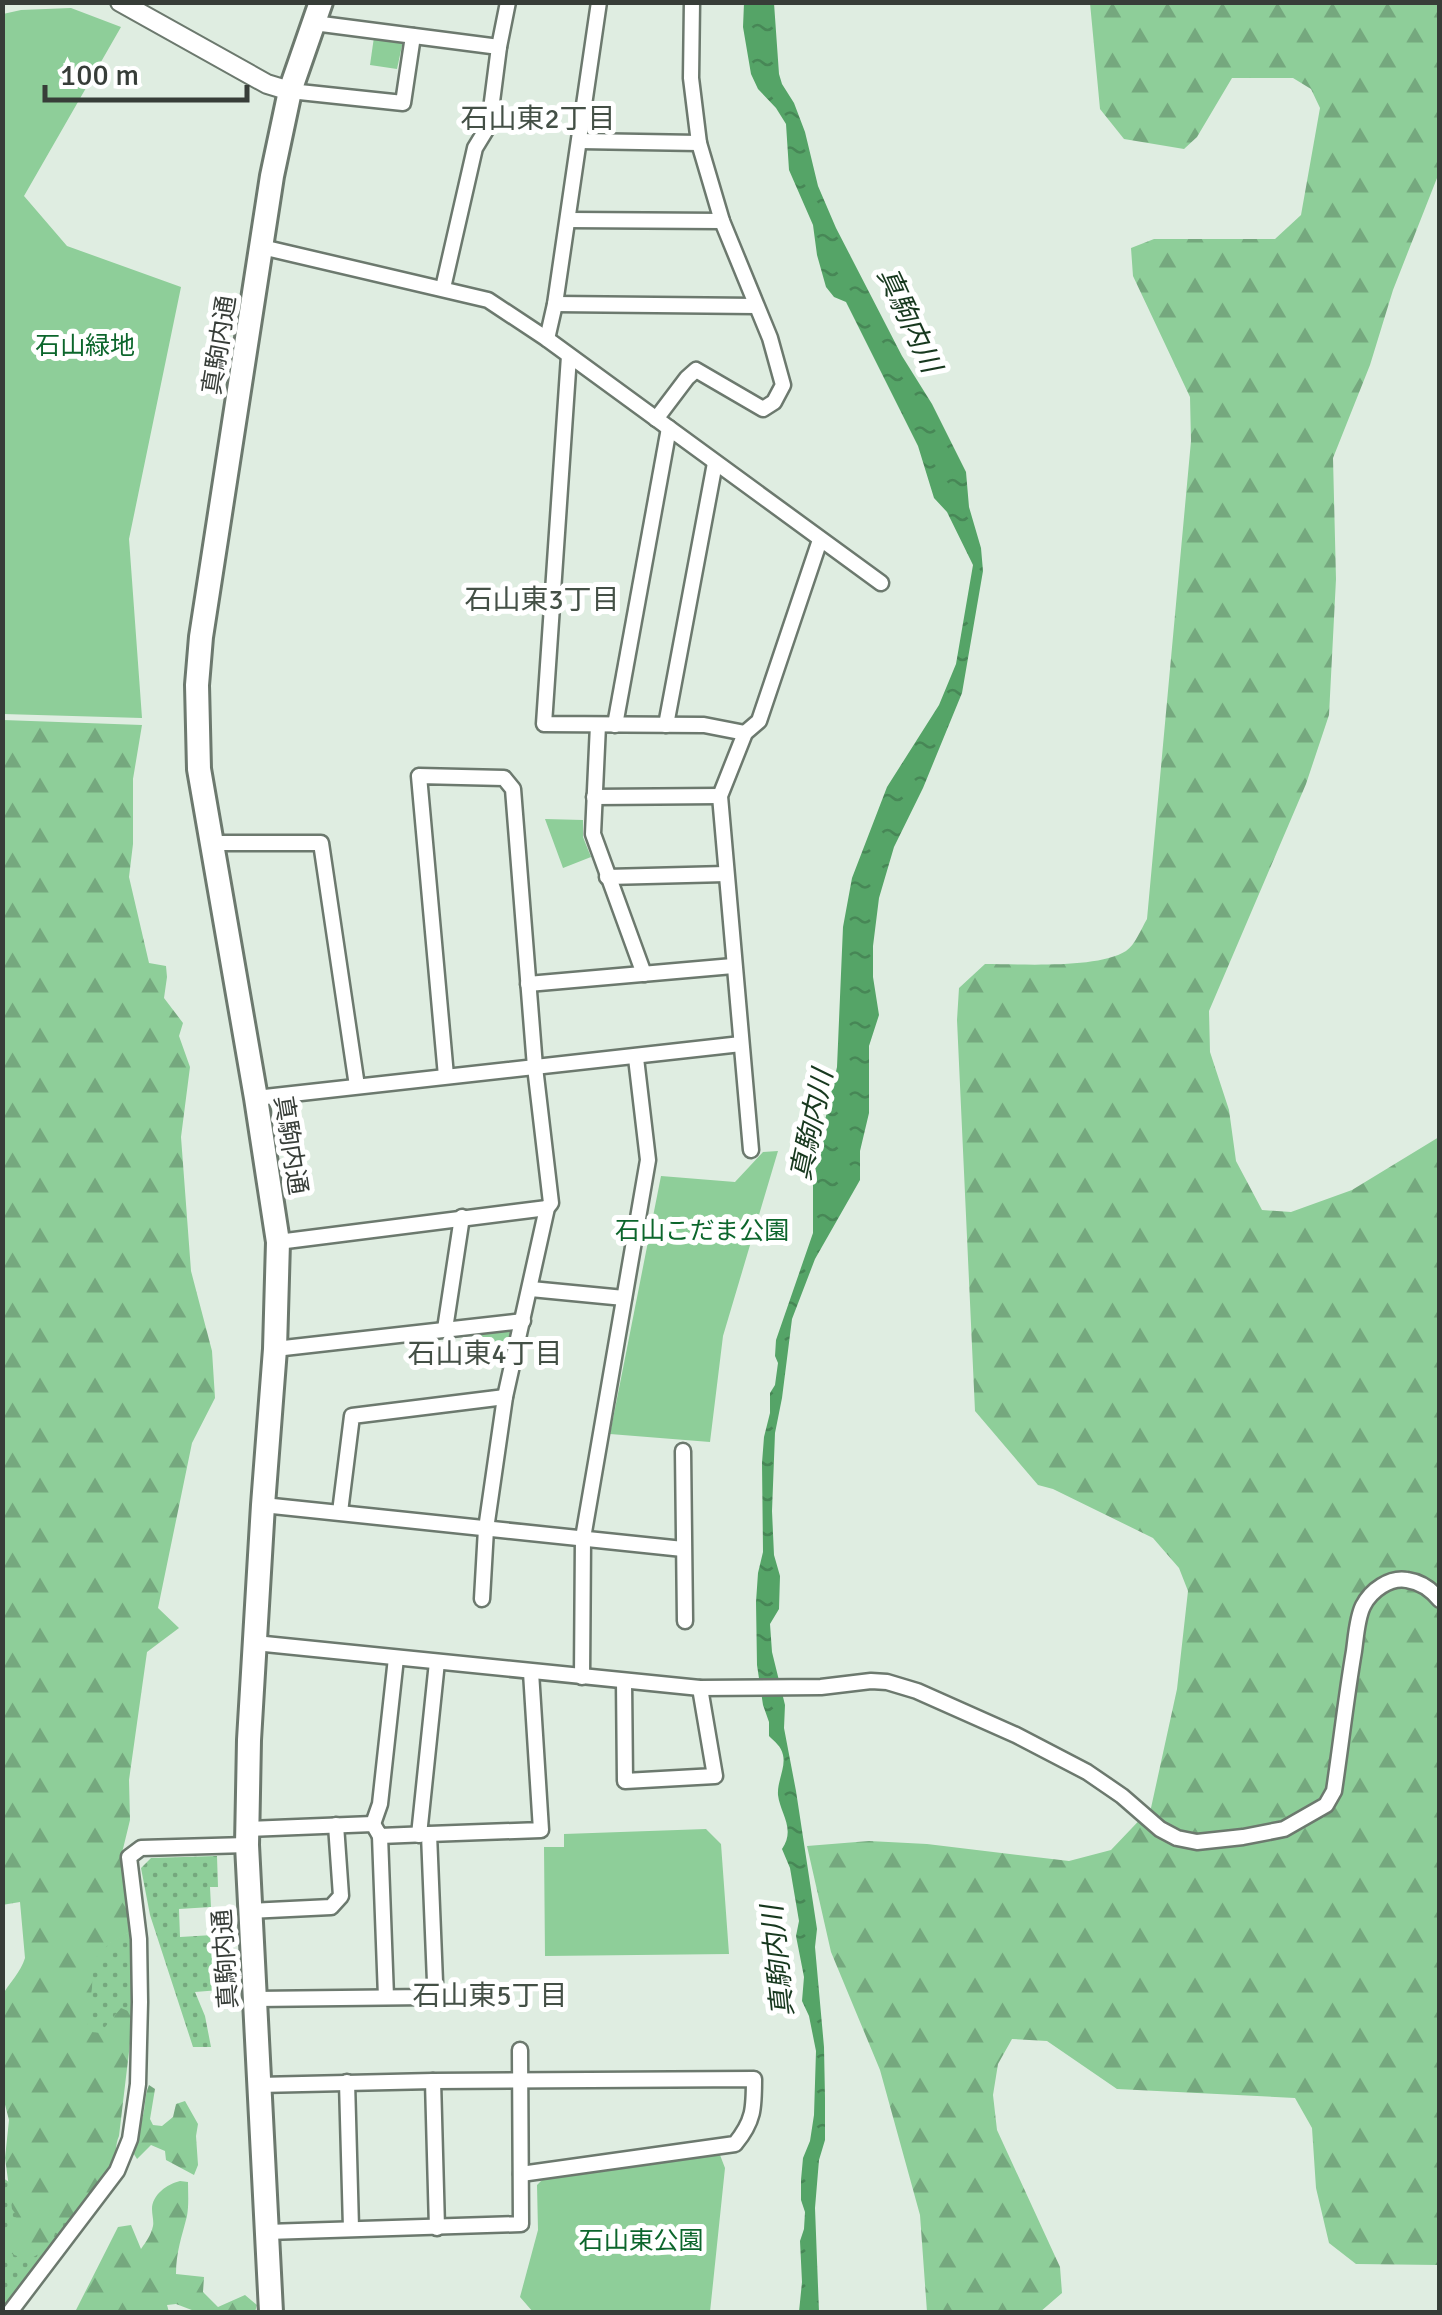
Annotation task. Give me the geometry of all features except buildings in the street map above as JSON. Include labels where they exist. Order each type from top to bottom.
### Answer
[{"type":"highway","name":"真駒内通","points":[[271,2312],[247,1837],[263,1505],[276,1349],[278,1242],[200,769],[197,685],[272,176],[290,91],[318,13]]},
{"type":"street","points":[[120,2],[267,84],[290,91],[403,103],[413,36]]},
{"type":"street","points":[[443,288],[475,148],[489,126],[508,2]]},
{"type":"street","points":[[547,340],[556,304],[599,2]]},
{"type":"street","points":[[615,725],[663,424],[687,378],[696,370],[764,410],[774,402],[783,385],[722,221],[700,143],[691,78],[692,2]]},
{"type":"street","points":[[318,13],[413,36],[500,47]]},
{"type":"street","points":[[580,141],[700,143]]},
{"type":"street","points":[[568,220],[722,221]]},
{"type":"street","points":[[262,247],[488,300],[881,583]]},
{"type":"street","points":[[556,304],[756,306]]},
{"type":"street","points":[[569,356],[544,724],[704,725],[744,733]]},
{"type":"street","points":[[666,725],[715,463]]},
{"type":"street","points":[[751,1150],[720,796],[744,733],[759,721],[820,540]]},
{"type":"street","points":[[598,725],[592,834],[644,974]]},
{"type":"street","points":[[446,1076],[419,776],[504,778],[513,790],[550,1202],[505,1397],[486,1529],[482,1599]]},
{"type":"street","points":[[594,797],[720,796]]},
{"type":"street","points":[[212,842],[322,843],[357,1086]]},
{"type":"street","points":[[607,878],[726,874]]},
{"type":"street","points":[[528,984],[733,966]]},
{"type":"street","points":[[256,1098],[741,1044]]},
{"type":"street","points":[[582,1677],[583,1538],[648,1160],[636,1058]]},
{"type":"street","points":[[278,1242],[548,1208]]},
{"type":"street","points":[[445,1328],[462,1217]]},
{"type":"street","points":[[531,1289],[624,1298]]},
{"type":"street","points":[[276,1349],[523,1321]]},
{"type":"street","points":[[340,1512],[352,1416],[505,1397]]},
{"type":"street","points":[[683,1450],[684,1621]]},
{"type":"street","points":[[263,1505],[683,1549]]},
{"type":"street","points":[[255,1643],[706,1688],[816,1687],[871,1681],[901,1686],[1087,1772],[1160,1829],[1197,1842],[1284,1829],[1326,1805],[1334,1791],[1363,1606],[1390,1580],[1401,1578],[1423,1584],[1440,1600]]},
{"type":"street","points":[[386,1997],[376,1830],[396,1658]]},
{"type":"street","points":[[255,1999],[427,1997],[432,1991],[435,1982],[424,1834],[437,1662]]},
{"type":"street","points":[[10,2312],[118,2171],[130,2139],[138,2084],[140,1939],[129,1858],[141,1848],[336,1825],[424,1834],[541,1830],[531,1672]]},
{"type":"street","points":[[624,1681],[625,1781],[715,1776],[706,1688]]},
{"type":"street","points":[[249,1911],[331,1907],[341,1896],[336,1825]]},
{"type":"street","points":[[268,2232],[521,2224],[520,2050]]},
{"type":"street","points":[[259,2085],[754,2078],[754,2106],[748,2127],[735,2144],[521,2174]]},
{"type":"street","points":[[433,2080],[437,2228]]},
{"type":"street","points":[[347,2082],[351,2228]]},
{"type":"green space","points":[[1090,3],[1439,3],[1440,166],[1333,458],[1336,579],[1329,715],[1306,784],[1209,1011],[1210,1052],[1229,1110],[1236,1161],[1262,1210],[1291,1212],[1352,1190],[1439,1137],[1439,2265],[1356,2264],[1329,2243],[1316,2188],[1312,2128],[1295,2098],[1117,2089],[1047,2041],[1012,2039],[998,2064],[993,2095],[997,2130],[1060,2267],[1062,2293],[1040,2312],[927,2312],[920,2215],[880,2070],[831,1952],[807,1846],[869,1841],[927,1844],[1069,1861],[1111,1850],[1151,1808],[1177,1689],[1188,1591],[1179,1568],[1153,1538],[1038,1485],[975,1411],[957,1020],[959,988],[985,964],[1058,964],[1113,957],[1129,948],[1147,919],[1191,441],[1190,397],[1133,276],[1131,248],[1154,239],[1275,239],[1301,215],[1320,108],[1311,89],[1293,78],[1232,78],[1197,137],[1184,149],[1124,139],[1100,109]]},
{"type":"green space","name":"石山緑地","points":[[71,8],[121,27],[24,196],[67,246],[181,287],[129,539],[142,718],[3,714],[3,14]]},
{"type":"green space","points":[[374,37],[403,41],[397,69],[370,65]]},
{"type":"green space","points":[[3,720],[142,725],[133,779],[129,877],[149,963],[166,966],[164,998],[183,1023],[179,1036],[190,1067],[181,1137],[191,1271],[212,1351],[215,1398],[192,1443],[158,1608],[179,1628],[147,1652],[129,1780],[130,1820],[122,1853],[130,1932],[110,1943],[93,1961],[87,2023],[92,2032],[100,2033],[121,2008],[133,2018],[115,2157],[69,2222],[57,2222],[49,2246],[27,2260],[3,2247],[17,2216],[12,2209],[5,2158],[9,2120],[3,2097],[2,1996],[25,1958],[20,1902],[2,1905]]},
{"type":"green space","points":[[545,819],[583,820],[583,837],[591,857],[563,868]]},
{"type":"green space","name":"石山こだま公園","points":[[778,1151],[723,1336],[710,1442],[610,1434],[661,1176],[735,1182],[763,1152]]},
{"type":"green space","points":[[512,1330],[509,1350],[477,1354],[476,1334]]},
{"type":"green space","points":[[706,1829],[721,1844],[729,1954],[545,1956],[544,1847],[564,1847],[564,1834]]},
{"type":"green space","points":[[217,1856],[218,1887],[210,1887],[211,1907],[179,1909],[180,1937],[213,1935],[214,1953],[223,1953],[223,1961],[232,1961],[232,1989],[195,1992],[211,2047],[193,2047],[150,1915],[141,1868],[151,1858]]},
{"type":"green space","points":[[130,1932],[133,2018],[103,2035],[84,2032],[86,1985],[93,1960],[101,1950]]},
{"type":"green space","points":[[149,2085],[155,2089],[150,2119],[153,2125],[162,2126],[173,2117],[176,2104],[185,2101],[198,2124],[198,2165],[194,2175],[166,2160],[165,2151],[151,2145],[137,2159],[132,2151]]},
{"type":"green space","name":"石山東公園","points":[[720,2155],[725,2168],[710,2312],[533,2312],[520,2297],[538,2230],[537,2185],[542,2180]]},
{"type":"green space","points":[[3,2178],[69,2222],[3,2311]]},
{"type":"green space","points":[[180,2181],[188,2182],[188,2203],[176,2274],[204,2277],[203,2292],[218,2307],[245,2295],[257,2305],[255,2312],[197,2312],[176,2304],[167,2305],[169,2312],[75,2312],[118,2227],[131,2225],[141,2249],[152,2229],[157,2195]]},
{"type":"water","points":[[744,3],[774,3],[779,74],[805,132],[818,186],[902,356],[932,404],[966,472],[983,571],[962,693],[894,847],[879,898],[873,977],[879,1015],[869,1046],[869,1113],[860,1151],[860,1180],[815,1259],[792,1319],[775,1433],[772,1511],[774,1555],[780,1576],[779,1609],[770,1624],[772,1652],[785,1705],[784,1728],[817,1929],[815,1947],[824,2047],[825,2140],[819,2160],[815,2208],[819,2312],[799,2312],[800,2241],[805,2212],[801,2180],[814,2115],[816,2051],[802,2001],[804,1977],[796,1936],[799,1921],[790,1868],[782,1849],[788,1835],[778,1795],[783,1755],[769,1736],[757,1665],[764,1437],[778,1363],[776,1340],[813,1233],[813,1174],[837,1067],[843,927],[852,878],[887,787],[939,705],[956,664],[973,565],[947,512],[934,498],[918,446],[846,302],[834,297],[826,287],[813,225],[789,170],[786,124],[751,74],[743,27]]},
{"type":"district","name":"石山東2丁目","points":[[538,119]]},
{"type":"district","name":"石山東3丁目","points":[[542,600]]},
{"type":"district","name":"石山東4丁目","points":[[485,1354]]},
{"type":"district","name":"石山東5丁目","points":[[490,1996]]},
{"type":"water label","name":"真駒内川","points":[[909,320]]},
{"type":"water label","name":"真駒内川","points":[[812,1125]]},
{"type":"water label","name":"真駒内川","points":[[778,1961]]}]
